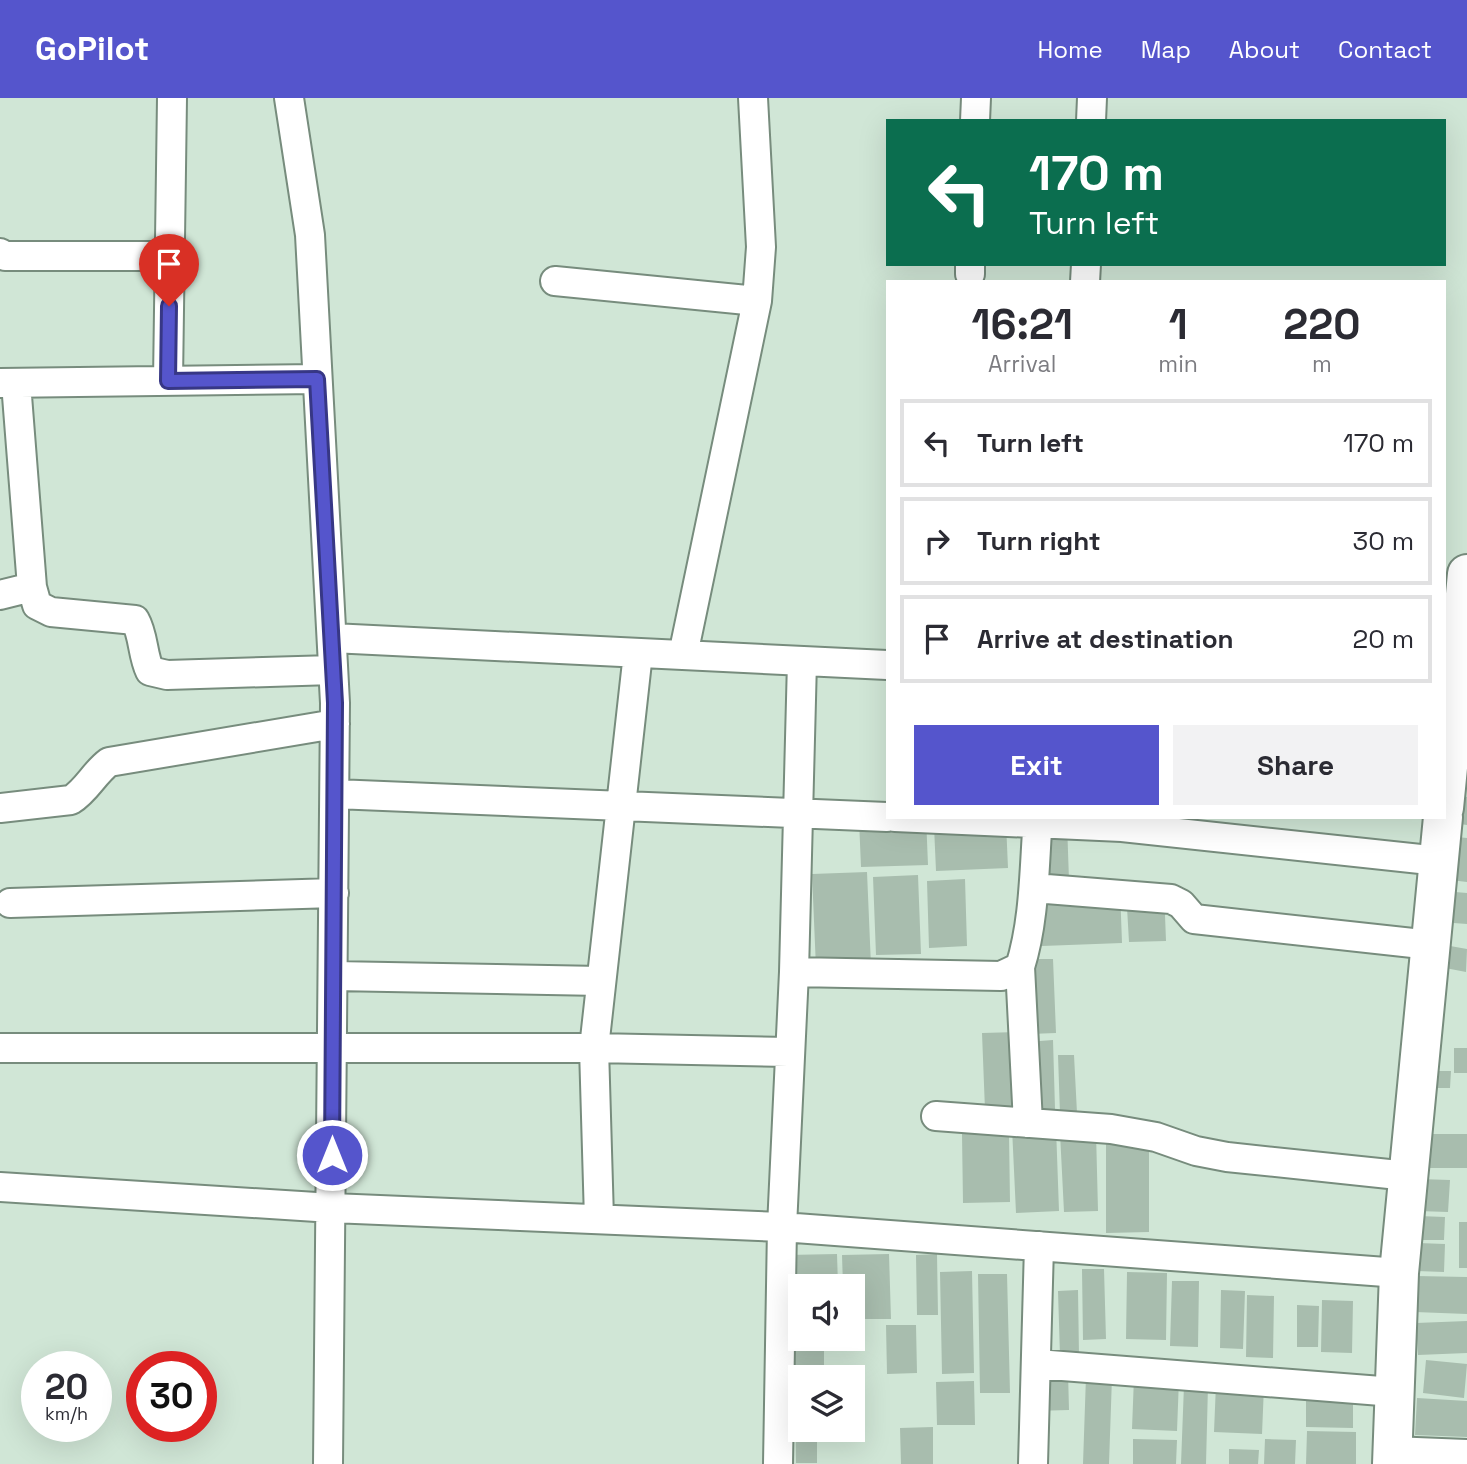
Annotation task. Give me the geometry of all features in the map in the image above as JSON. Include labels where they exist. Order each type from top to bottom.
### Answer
[{"type":"main road","points":[[1446,764],[1449,700],[1463,650],[1467,574]]},
{"type":"main road","points":[[1391,1458],[1399,1273],[1443,819]]},
{"type":"street","points":[[168,381],[172,98]]},
{"type":"street","points":[[289,98],[310,234],[335,724],[328,1464]]},
{"type":"street","points":[[683,655],[757,300],[761,247],[754,98]]},
{"type":"street","points":[[975,119],[976,98]]},
{"type":"street","points":[[1091,119],[1092,98]]},
{"type":"street","points":[[0,253],[5,256],[170,256]]},
{"type":"street","points":[[555,281],[757,300]]},
{"type":"street","points":[[317,379],[8,383],[32,587],[37,605],[51,612],[135,620],[142,632],[144,659],[150,671],[167,675],[333,670]]},
{"type":"street","points":[[0,594],[32,587]]},
{"type":"street","points":[[332,638],[886,665]]},
{"type":"street","points":[[599,1219],[594,1048],[638,653]]},
{"type":"street","points":[[778,1464],[782,1227],[788,1052],[794,972],[802,661]]},
{"type":"street","points":[[0,808],[71,800],[80,794],[95,773],[109,762],[335,724]]},
{"type":"street","points":[[335,794],[886,817]]},
{"type":"street","points":[[990,819],[1122,827],[1438,861]]},
{"type":"street","points":[[1028,1123],[1020,967],[1026,947],[1034,888],[1037,820]]},
{"type":"street","points":[[1034,888],[1171,900],[1181,904],[1194,919],[1431,945]]},
{"type":"street","points":[[10,903],[334,893]]},
{"type":"street","points":[[794,972],[1001,975],[1020,967]]},
{"type":"street","points":[[334,976],[601,981]]},
{"type":"street","points":[[0,1048],[594,1048],[788,1052]]},
{"type":"street","points":[[936,1116],[1111,1129],[1156,1137],[1195,1150],[1286,1166],[1408,1176]]},
{"type":"street","points":[[0,1187],[332,1208],[782,1227],[1399,1273]]},
{"type":"street","points":[[1033,1464],[1039,1246]]},
{"type":"street","points":[[1037,1364],[1394,1392]]},
{"type":"street","points":[[1391,1458],[1467,1454]]},
{"type":"building","points":[[1464,796],[1467,797],[1467,825],[1460,824]]},
{"type":"building","points":[[926,819],[928,865],[861,867],[859,820]]},
{"type":"building","points":[[1006,823],[1008,868],[936,871],[934,826]]},
{"type":"building","points":[[1067,823],[1069,880],[1025,881],[1023,825]]},
{"type":"building","points":[[1447,836],[1467,838],[1467,882],[1442,879]]},
{"type":"building","points":[[867,872],[871,966],[816,968],[812,874]]},
{"type":"building","points":[[918,875],[921,954],[876,955],[873,877]]},
{"type":"building","points":[[965,879],[967,946],[929,948],[927,881]]},
{"type":"building","points":[[1120,889],[1122,943],[1042,946],[1039,892]]},
{"type":"building","points":[[1164,889],[1166,941],[1129,942],[1126,890]]},
{"type":"building","points":[[1443,891],[1467,893],[1467,924],[1440,922]]},
{"type":"building","points":[[1439,944],[1467,949],[1466,972],[1435,966]]},
{"type":"building","points":[[1027,959],[1053,959],[1056,1033],[1030,1034]]},
{"type":"building","points":[[1020,1032],[1023,1108],[985,1110],[982,1033]]},
{"type":"building","points":[[1053,1040],[1055,1109],[1030,1110],[1027,1042]]},
{"type":"building","points":[[1454,1048],[1467,1048],[1467,1073],[1454,1073]]},
{"type":"building","points":[[1058,1055],[1074,1055],[1077,1113],[1060,1114]]},
{"type":"building","points":[[1430,1071],[1451,1071],[1450,1088],[1430,1088]]},
{"type":"building","points":[[1056,1127],[1059,1211],[1016,1213],[1012,1128]]},
{"type":"building","points":[[1096,1132],[1098,1211],[1064,1212],[1060,1133]]},
{"type":"building","points":[[962,1134],[1009,1134],[1010,1202],[963,1203]]},
{"type":"building","points":[[1424,1134],[1467,1134],[1467,1168],[1424,1168]]},
{"type":"building","points":[[1106,1137],[1149,1138],[1149,1232],[1106,1233]]},
{"type":"building","points":[[1419,1179],[1450,1180],[1448,1212],[1418,1211]]},
{"type":"building","points":[[1419,1216],[1445,1217],[1444,1240],[1418,1240]]},
{"type":"building","points":[[1459,1222],[1467,1222],[1467,1268],[1459,1268]]},
{"type":"building","points":[[1418,1243],[1445,1244],[1444,1272],[1417,1271]]},
{"type":"building","points":[[837,1254],[838,1274],[788,1274],[788,1285],[787,1255]]},
{"type":"building","points":[[889,1254],[891,1319],[865,1319],[865,1274],[843,1274],[842,1255]]},
{"type":"building","points":[[937,1254],[938,1315],[917,1315],[916,1255]]},
{"type":"building","points":[[1082,1269],[1104,1269],[1106,1339],[1083,1340]]},
{"type":"building","points":[[972,1271],[974,1373],[942,1374],[940,1272]]},
{"type":"building","points":[[1127,1272],[1167,1273],[1166,1340],[1126,1339]]},
{"type":"building","points":[[978,1274],[1007,1274],[1010,1393],[980,1393]]},
{"type":"building","points":[[1416,1276],[1467,1277],[1467,1314],[1415,1312]]},
{"type":"building","points":[[1172,1281],[1199,1281],[1198,1347],[1170,1346]]},
{"type":"building","points":[[1078,1290],[1079,1356],[1060,1356],[1058,1291]]},
{"type":"building","points":[[1221,1290],[1245,1291],[1243,1349],[1220,1348]]},
{"type":"building","points":[[1247,1295],[1274,1296],[1273,1358],[1246,1357]]},
{"type":"building","points":[[1322,1300],[1353,1301],[1352,1353],[1321,1352]]},
{"type":"building","points":[[1297,1305],[1319,1306],[1318,1347],[1297,1347]]},
{"type":"building","points":[[1467,1321],[1467,1353],[1418,1355],[1416,1323]]},
{"type":"building","points":[[886,1325],[916,1325],[917,1373],[887,1374]]},
{"type":"building","points":[[789,1351],[824,1351],[824,1365],[789,1365]]},
{"type":"building","points":[[1426,1360],[1467,1364],[1464,1398],[1423,1393]]},
{"type":"building","points":[[1068,1372],[1069,1410],[1033,1411],[1032,1373]]},
{"type":"building","points":[[1086,1376],[1112,1377],[1109,1464],[1083,1464]]},
{"type":"building","points":[[1134,1377],[1179,1379],[1177,1431],[1132,1429]]},
{"type":"building","points":[[974,1381],[975,1425],[937,1425],[936,1382]]},
{"type":"building","points":[[1216,1384],[1264,1386],[1262,1434],[1214,1432]]},
{"type":"building","points":[[1184,1385],[1208,1385],[1206,1464],[1181,1464]]},
{"type":"building","points":[[1306,1388],[1353,1389],[1353,1428],[1306,1427]]},
{"type":"building","points":[[1417,1398],[1467,1401],[1467,1437],[1415,1435]]},
{"type":"building","points":[[933,1427],[933,1464],[901,1464],[900,1428]]},
{"type":"building","points":[[1307,1431],[1356,1432],[1356,1464],[1306,1464]]},
{"type":"building","points":[[1133,1439],[1177,1440],[1176,1464],[1133,1464]]},
{"type":"building","points":[[1265,1439],[1296,1440],[1295,1464],[1264,1464]]},
{"type":"building","points":[[796,1442],[817,1442],[817,1463],[796,1463]]},
{"type":"building","points":[[1229,1449],[1259,1450],[1258,1464],[1229,1464]]},
{"type":"route","points":[[169,306],[168,381],[317,379],[335,703],[332,1155]]}]
